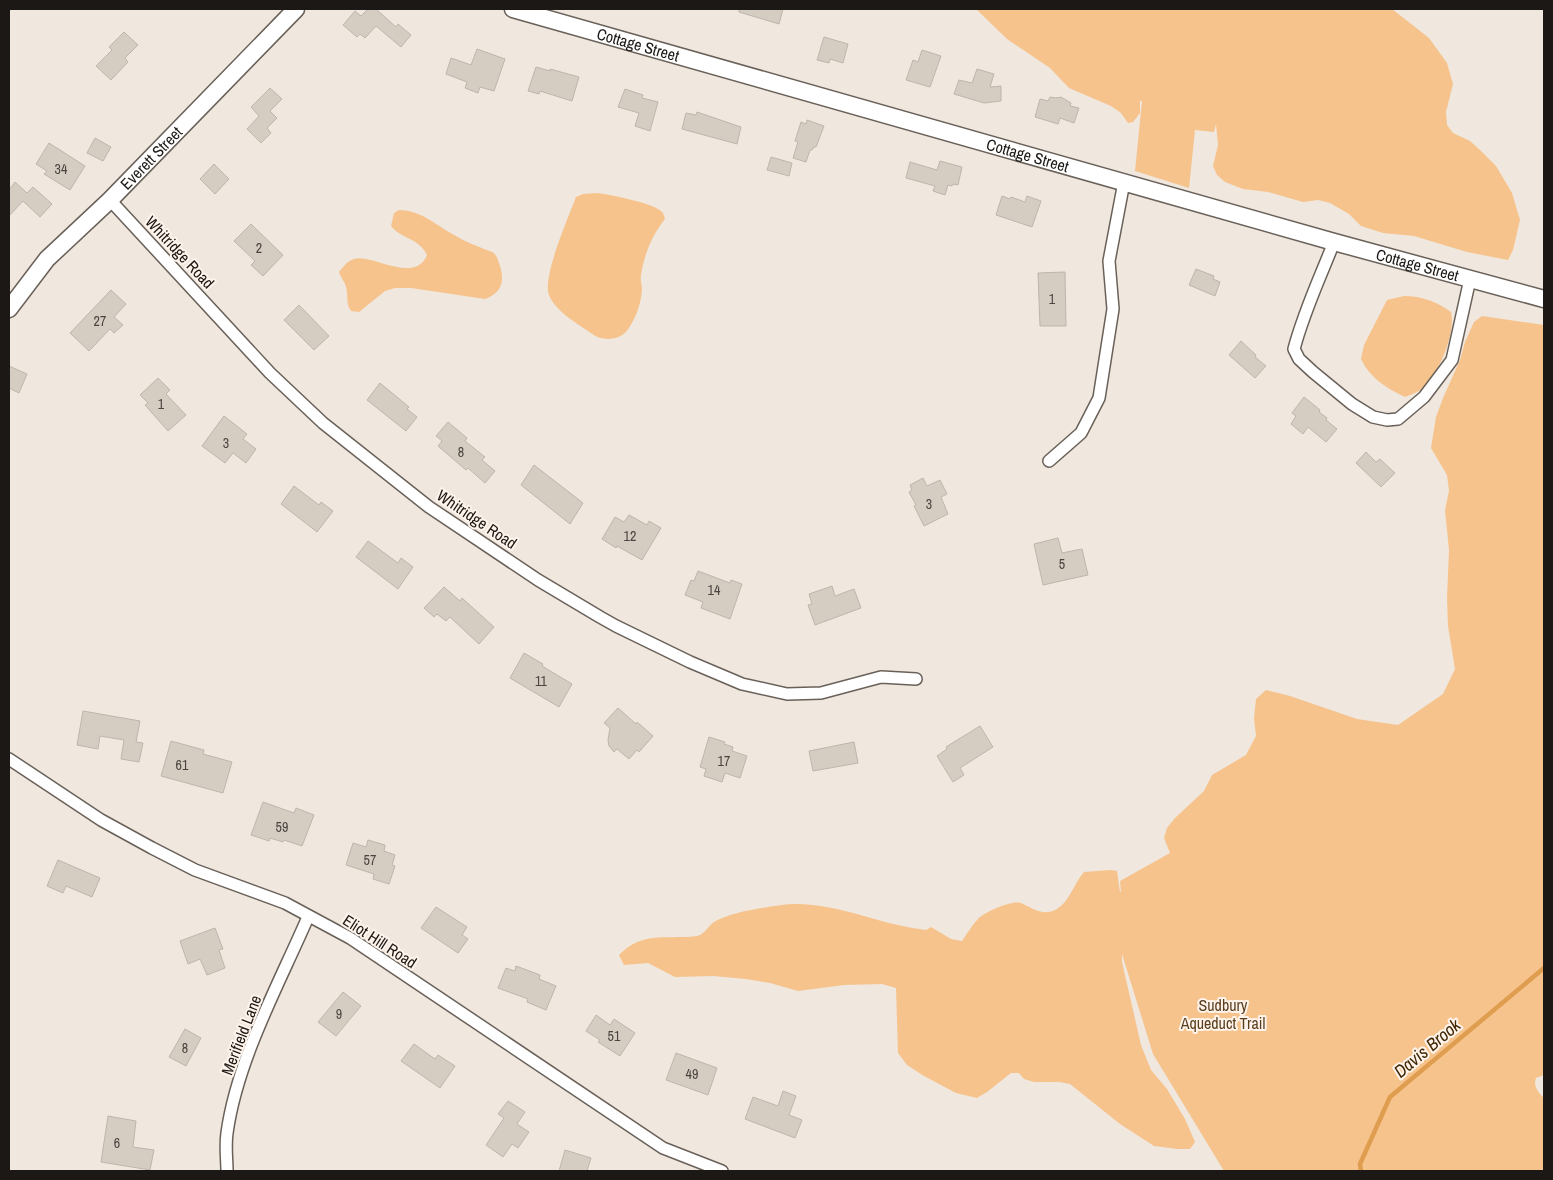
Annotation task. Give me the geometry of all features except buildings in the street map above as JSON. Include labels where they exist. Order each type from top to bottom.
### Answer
[{"type":"street","name":"Everett Street","points":[[9,309],[47,260],[110,200],[296,9]]},
{"type":"street","name":"Cottage Street","points":[[513,9],[1334,242],[1544,299]]},
{"type":"street","points":[[1049,462],[1082,434],[1099,398],[1113,309],[1109,261],[1124,182]]},
{"type":"street","name":"Whitridge Road","points":[[110,200],[270,373],[323,423],[429,507],[538,580],[600,617],[690,662],[742,684],[787,694],[821,693],[881,677],[916,679]]},
{"type":"street","points":[[1334,242],[1299,329],[1294,349],[1299,359],[1313,372],[1352,404],[1373,417],[1398,420],[1424,397],[1452,360],[1470,279]]},
{"type":"street","name":"Eliot Hill Road","points":[[9,759],[101,820],[195,870],[286,904],[350,938],[663,1148],[722,1171]]},
{"type":"street","name":"Merifield Lane","points":[[227,1171],[227,1135],[232,1106],[254,1039],[308,917]]},
{"type":"green space","points":[[976,9],[1392,9],[1429,38],[1447,63],[1453,84],[1446,112],[1447,125],[1453,133],[1470,141],[1496,166],[1512,193],[1520,220],[1513,250],[1508,260],[1467,252],[1414,236],[1383,233],[1361,226],[1349,214],[1330,203],[1318,200],[1303,202],[1268,192],[1243,189],[1225,182],[1217,175],[1213,166],[1218,145],[1216,124],[1214,132],[1195,130],[1189,188],[1135,171],[1142,101],[1140,101],[1140,113],[1133,122],[1128,123],[1121,113],[1111,106],[1069,88],[1050,68],[1007,39]]},
{"type":"green space","points":[[598,193],[650,206],[662,212],[665,219],[652,238],[644,260],[641,277],[642,290],[635,318],[626,332],[618,337],[609,339],[595,336],[561,312],[549,295],[548,286],[557,246],[576,197],[583,194]]},
{"type":"green space","points":[[399,210],[415,213],[429,219],[469,243],[494,253],[498,260],[502,277],[502,282],[495,294],[485,299],[411,288],[395,288],[385,291],[359,312],[351,311],[348,305],[347,291],[339,272],[349,261],[362,258],[403,268],[421,264],[427,255],[419,245],[391,226],[394,213]]},
{"type":"green space","points":[[1404,296],[1423,298],[1440,305],[1451,312],[1452,321],[1449,341],[1435,373],[1423,388],[1405,397],[1379,382],[1369,372],[1361,359],[1364,345],[1387,300]]},
{"type":"green space","name":"Sudbury Aqueduct Trail","points":[[1482,316],[1544,325],[1544,1075],[1536,1078],[1535,1084],[1544,1098],[1544,1171],[1224,1171],[1153,1054],[1122,954],[1122,962],[1141,1045],[1151,1070],[1167,1089],[1185,1119],[1195,1142],[1190,1149],[1154,1146],[1120,1124],[1070,1084],[1034,1082],[1024,1079],[1019,1073],[1011,1073],[977,1098],[956,1093],[924,1076],[907,1065],[898,1053],[896,988],[882,984],[844,985],[798,991],[746,979],[713,976],[675,977],[648,963],[624,965],[619,955],[637,942],[656,938],[697,936],[702,934],[714,922],[729,916],[781,905],[800,904],[818,906],[908,927],[926,930],[931,927],[951,939],[962,941],[981,916],[1005,905],[1021,903],[1043,912],[1057,909],[1069,897],[1084,872],[1117,871],[1120,892],[1120,881],[1170,853],[1164,838],[1167,828],[1204,791],[1212,775],[1246,755],[1256,736],[1254,718],[1256,699],[1266,690],[1290,696],[1357,719],[1398,725],[1443,694],[1455,669],[1448,626],[1447,598],[1449,550],[1445,510],[1449,491],[1447,475],[1431,448],[1436,417],[1443,398],[1474,322]]},
{"type":"waterway","name":"Davis Brook","points":[[1361,1171],[1360,1164],[1390,1097],[1544,968]]}]
